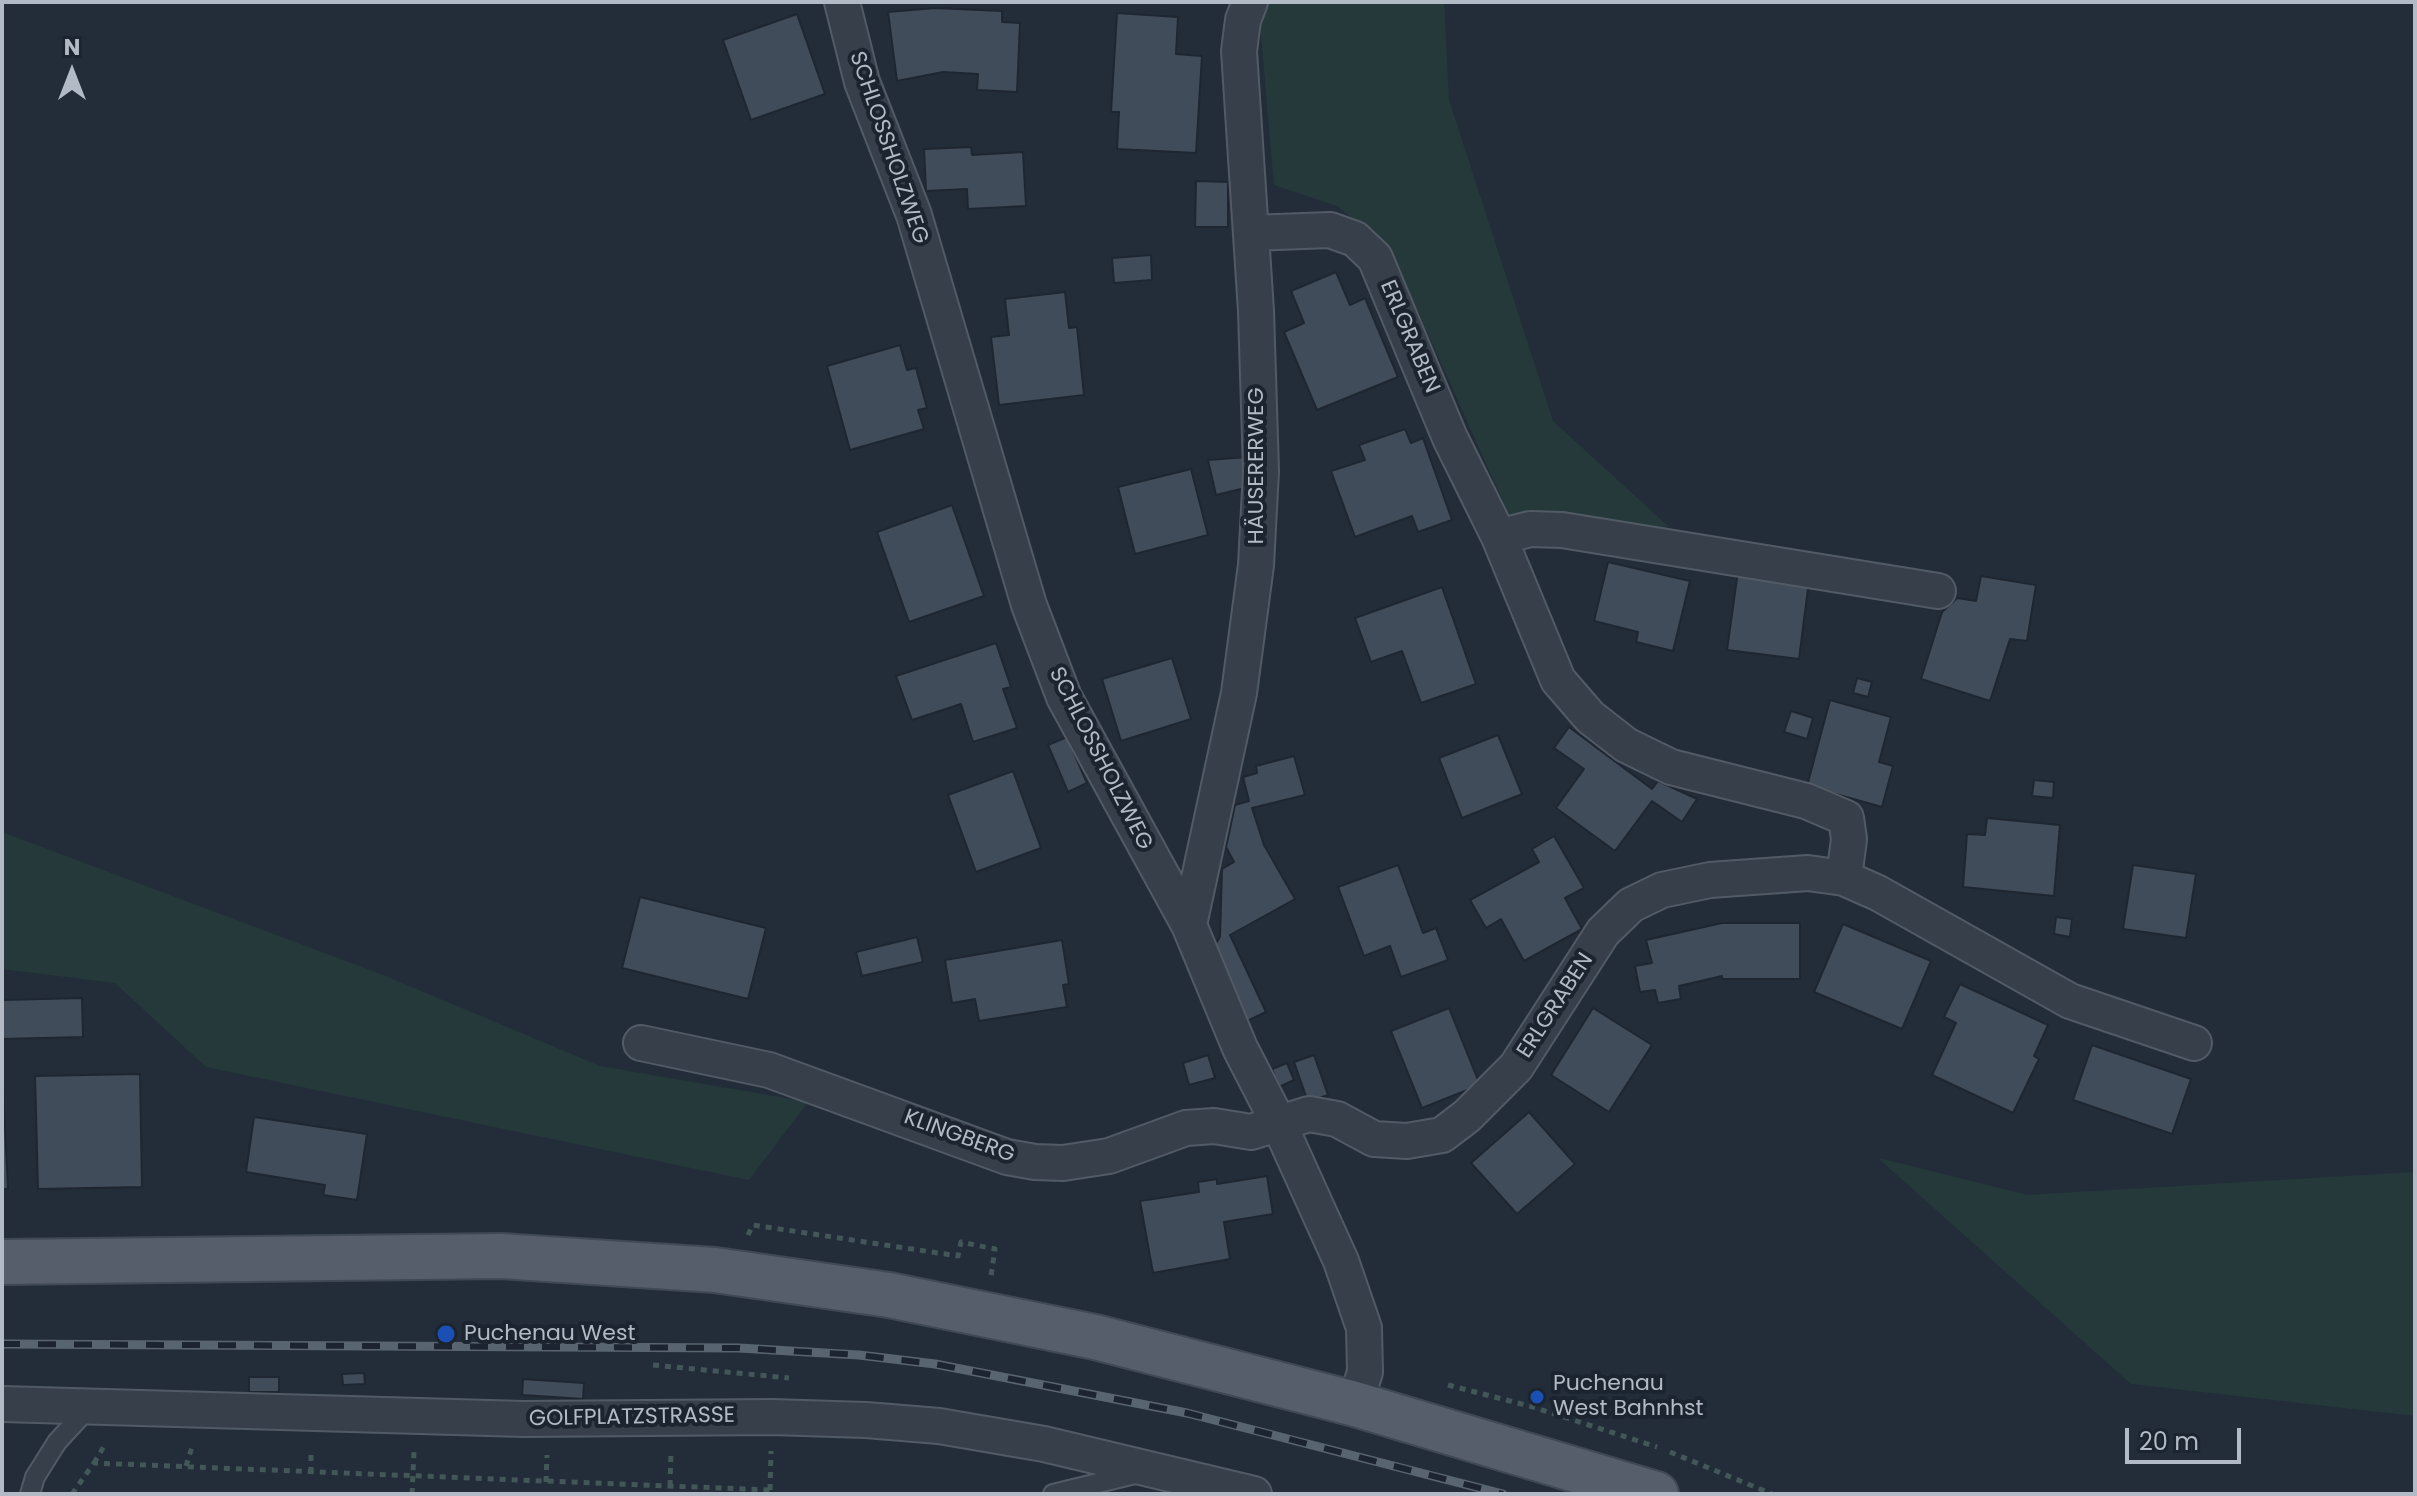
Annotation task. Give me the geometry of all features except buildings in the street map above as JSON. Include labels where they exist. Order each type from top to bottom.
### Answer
[{"type":"main road","points":[[2,1262],[501,1256],[715,1270],[889,1295],[1095,1337],[1355,1404],[1656,1494]]},
{"type":"street","name":"SCHLOSSHOLZWEG","points":[[842,2],[862,82],[914,215],[1029,605],[1064,697],[1189,925],[1240,1048],[1279,1124],[1341,1261],[1364,1328],[1365,1372],[1355,1404]]},
{"type":"street","name":"HÄUSERERWEG","points":[[1189,925],[1239,693],[1256,565],[1261,471],[1251,233],[1239,51],[1243,20],[1250,2]]},
{"type":"street","name":"ERLGRABEN","points":[[1251,233],[1330,230],[1355,239],[1375,258],[1450,438],[1499,537],[1558,680],[1590,717],[1626,745],[1671,767],[1806,801],[1846,818],[1849,839],[1844,878]]},
{"type":"street","points":[[1499,537],[1530,529],[1562,530],[1938,591]]},
{"type":"street","name":"ERLGRABEN","points":[[1279,1124],[1309,1114],[1337,1119],[1374,1139],[1407,1141],[1442,1135],[1467,1116],[1516,1067],[1603,932],[1631,905],[1662,890],[1710,880],[1808,873],[1844,878],[1878,893],[2070,1001],[2194,1043]]},
{"type":"street","name":"KLINGBERG","points":[[641,1043],[769,1070],[1007,1157],[1035,1162],[1063,1163],[1109,1156],[1186,1128],[1214,1126],[1251,1132],[1279,1124]]},
{"type":"street","name":"GOLFPLATZSTRASSE","points":[[2,1404],[524,1419],[772,1417],[866,1420],[939,1426],[1029,1441],[1254,1494]]},
{"type":"lane","points":[[30,1494],[35,1477],[57,1442],[90,1406]]},
{"type":"lane","points":[[1053,1494],[1153,1470]]},
{"type":"path","points":[[748,1236],[753,1225],[958,1256],[961,1242],[995,1249],[991,1276]]},
{"type":"path","points":[[72,1494],[94,1463],[770,1490],[770,1494]]},
{"type":"green space","points":[[1269,2],[1444,2],[1449,100],[1553,421],[1669,527],[1510,517],[1390,249],[1337,206],[1274,185],[1260,23]]},
{"type":"green space","points":[[2,832],[383,975],[600,1066],[808,1102],[749,1180],[206,1067],[115,983],[2,969]]},
{"type":"green space","points":[[1878,1158],[2027,1195],[2415,1172],[2415,1416],[2131,1384]]},
{"type":"railway","points":[[2,1344],[739,1348],[859,1355],[935,1364],[1187,1413],[1503,1494]]},
{"type":"place","name":"Puchenau West","points":[[446,1334]]},
{"type":"place","name":"Puchenau West Bahnhst","points":[[1537,1397]]}]
